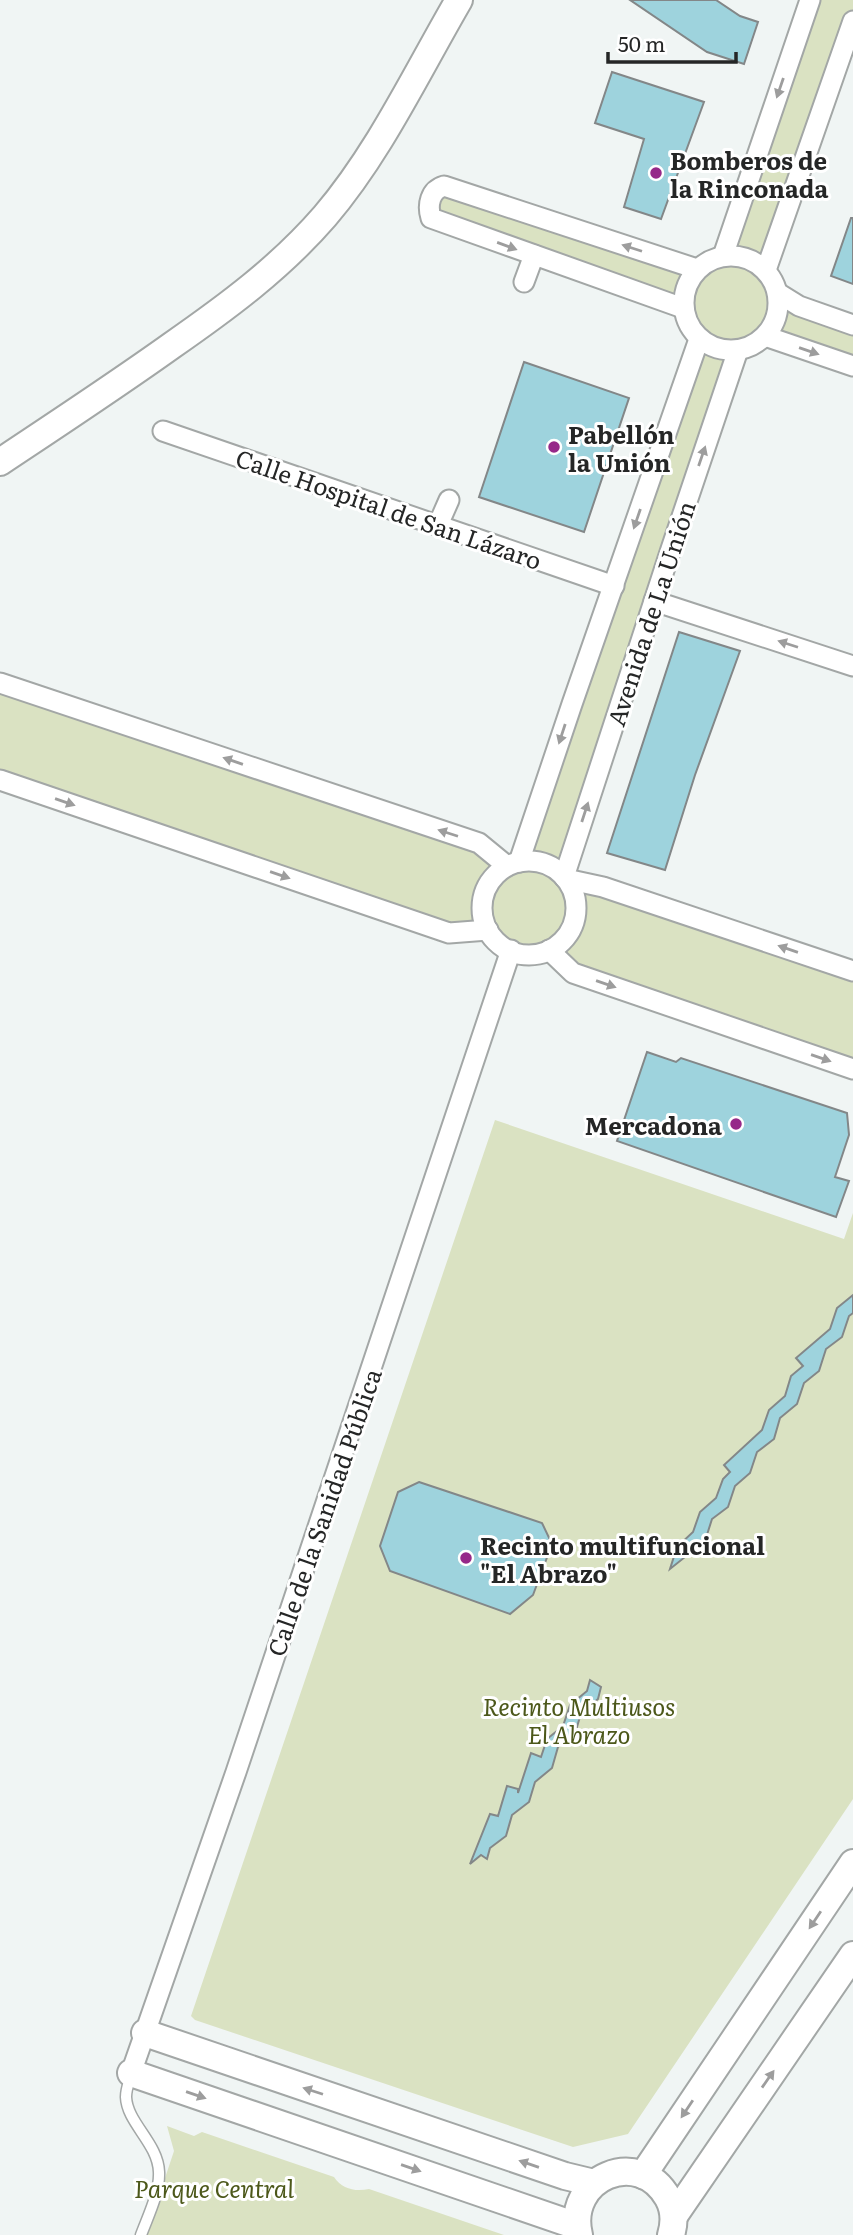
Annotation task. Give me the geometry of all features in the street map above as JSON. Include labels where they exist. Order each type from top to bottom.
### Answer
[{"type":"main road","points":[[0,462],[236,301],[286,258],[326,215],[363,166],[459,0]]},
{"type":"main road","points":[[643,2175],[853,1863]]},
{"type":"main road","points":[[672,2226],[853,1955]]},
{"type":"main road","points":[[145,2033],[565,2176],[594,2183]]},
{"type":"main road","points":[[131,2073],[578,2231],[577,2214],[580,2202],[594,2183],[617,2172],[643,2175],[655,2181],[664,2191],[670,2203],[672,2226]]},
{"type":"street","points":[[723,256],[810,0]]},
{"type":"street","points":[[766,270],[853,21]]},
{"type":"street","points":[[683,307],[431,218],[428,210],[434,192],[444,186],[451,188],[697,269]]},
{"type":"street","points":[[524,282],[534,255]]},
{"type":"street","points":[[723,256],[743,257],[756,262],[774,281],[778,293],[776,316],[765,336],[753,345],[738,350],[725,350],[699,339],[686,319],[683,307],[684,294],[697,269],[706,262],[723,256]]},
{"type":"street","points":[[778,293],[799,306],[853,325]]},
{"type":"street","points":[[765,336],[853,366]]},
{"type":"street","name":"Avenida de La Unión","points":[[513,864],[614,586],[699,339]]},
{"type":"street","name":"Avenida de La Unión","points":[[565,878],[738,350]]},
{"type":"street","name":"Calle Hospital de San Lázaro","points":[[163,431],[614,586]]},
{"type":"street","points":[[439,525],[449,500]]},
{"type":"street","points":[[654,601],[853,666]]},
{"type":"street","points":[[0,683],[479,843],[513,864]]},
{"type":"street","points":[[0,780],[449,933],[488,930]]},
{"type":"street","points":[[532,861],[555,868],[565,878],[576,903],[575,918],[561,943],[534,955],[506,949],[495,941],[483,916],[482,901],[486,887],[495,875],[513,864],[532,861]]},
{"type":"street","points":[[565,878],[603,887],[853,971]]},
{"type":"street","name":"Calle de la Sanidad Pública","points":[[131,2073],[236,1772],[512,950]]},
{"type":"street","points":[[549,950],[573,973],[853,1069]]},
{"type":"lane","points":[[131,2073],[126,2100],[155,2153],[159,2171],[157,2187],[141,2235]]},
{"type":"green space","points":[[810,0],[853,0],[853,21],[766,270],[778,293],[853,325],[853,366],[765,336],[753,345],[738,350],[566,878],[853,971],[853,1069],[573,973],[549,951],[514,951],[500,943],[487,930],[449,933],[0,780],[0,683],[519,862],[699,339],[686,319],[683,307],[431,218],[434,192],[697,269],[718,257]]},
{"type":"green space","name":"Recinto Multiusos El Abrazo","points":[[495,1120],[844,1239],[853,1213],[853,1799],[628,2134],[573,2147],[195,2020],[191,2016]]},
{"type":"green space","name":"Parque Central","points":[[167,2126],[194,2136],[202,2132],[334,2177],[349,2189],[369,2189],[504,2235],[146,2235],[174,2151]]},
{"type":"building","points":[[630,0],[716,0],[740,16],[758,22],[744,64],[707,52]]},
{"type":"building","name":"Bomberos de la Rinconada","points":[[612,72],[704,102],[661,219],[624,207],[644,139],[595,123]]},
{"type":"building","points":[[853,218],[853,284],[831,276]]},
{"type":"building","name":"Pabellón la Unión","points":[[524,362],[629,398],[584,532],[479,497]]},
{"type":"building","points":[[679,632],[740,651],[695,775],[665,870],[607,853]]},
{"type":"building","name":"Mercadona","points":[[647,1052],[676,1062],[681,1058],[847,1113],[849,1135],[835,1177],[849,1181],[836,1217],[617,1141]]},
{"type":"building","points":[[853,1295],[853,1313],[849,1316],[842,1337],[826,1349],[819,1371],[804,1383],[797,1404],[780,1418],[774,1439],[757,1452],[750,1473],[735,1486],[728,1507],[712,1519],[705,1541],[670,1569],[677,1547],[693,1532],[700,1512],[716,1498],[723,1479],[730,1472],[724,1465],[762,1430],[769,1410],[785,1396],[791,1376],[803,1366],[796,1358],[830,1329],[837,1308]]},
{"type":"building","name":"Recinto multifuncional \"El Abrazo\"","points":[[419,1482],[542,1523],[552,1544],[533,1595],[510,1614],[390,1571],[380,1546],[398,1492]]},
{"type":"building","points":[[590,1680],[601,1687],[598,1699],[581,1713],[575,1734],[558,1747],[552,1768],[535,1782],[529,1802],[512,1815],[506,1836],[490,1848],[487,1859],[481,1855],[470,1864],[490,1814],[498,1816],[507,1786],[518,1789],[518,1793],[531,1753],[541,1757],[547,1739],[563,1726],[570,1705],[587,1691]]},
{"type":"place","name":"Bomberos de la Rinconada","points":[[656,173]]},
{"type":"place","name":"Pabellón la Unión","points":[[554,447]]},
{"type":"place","name":"Mercadona","points":[[736,1124]]},
{"type":"place","name":"Recinto multifuncional \"El Abrazo\"","points":[[466,1558]]}]
